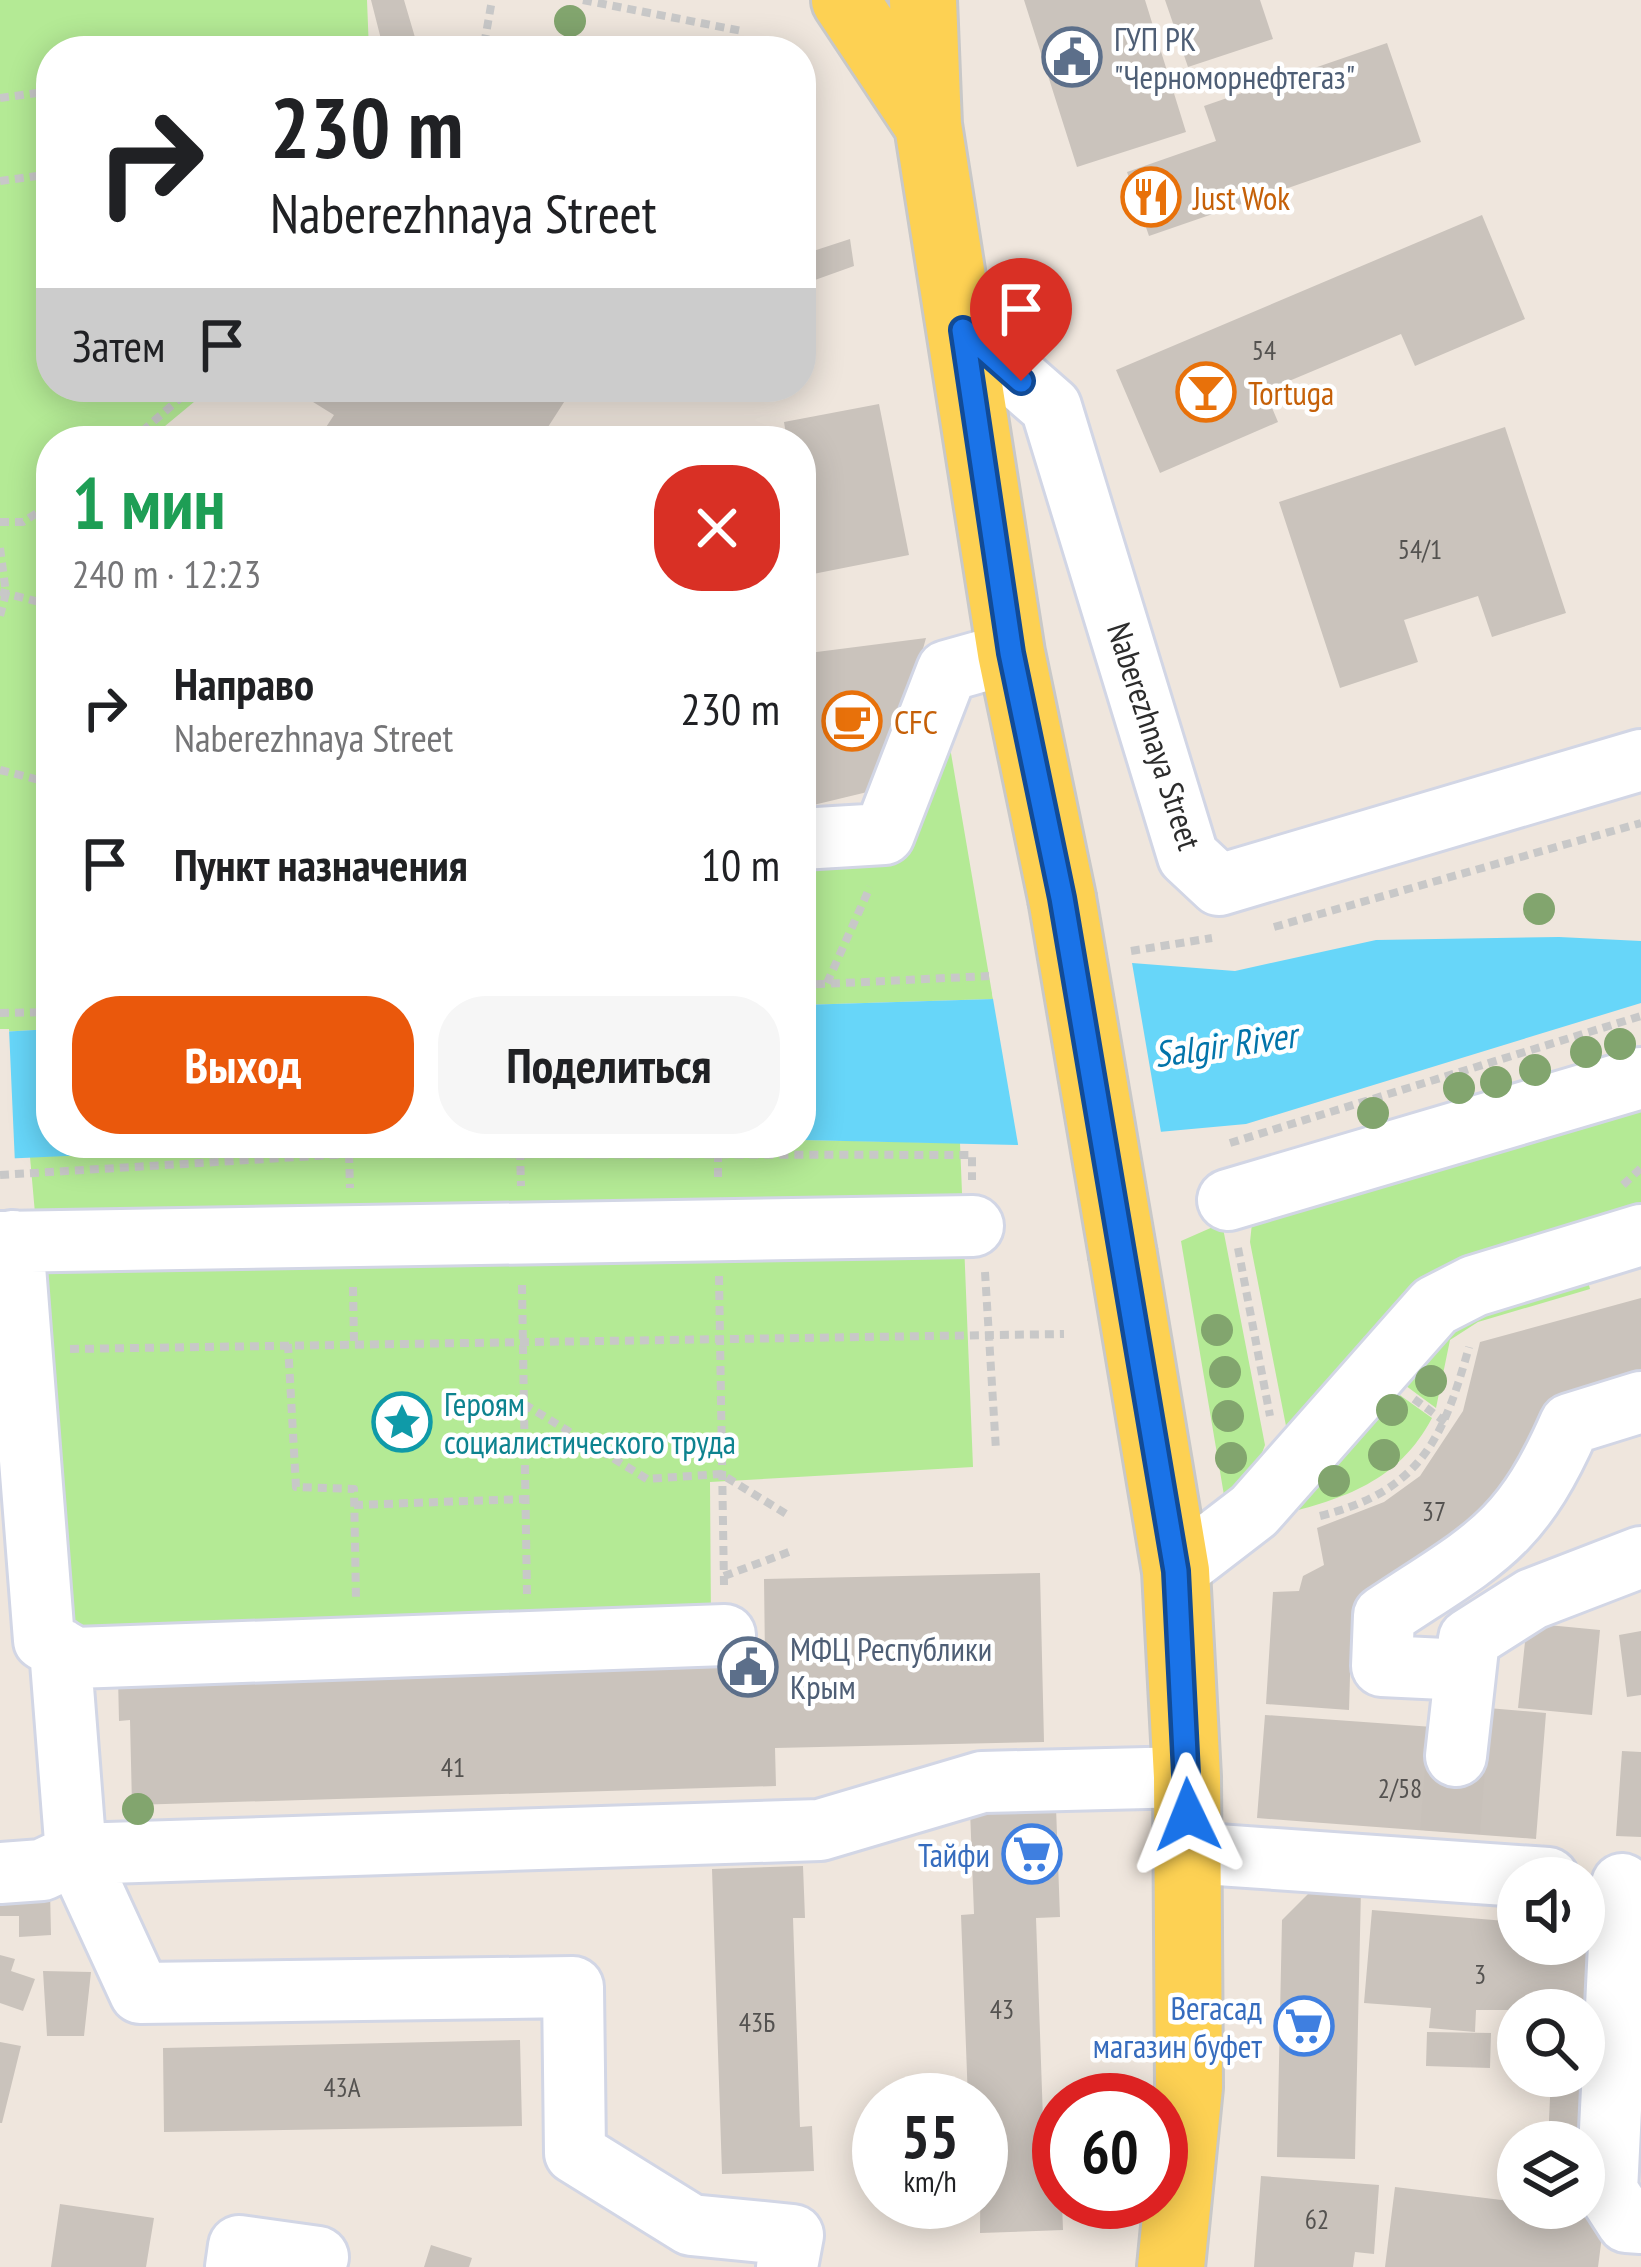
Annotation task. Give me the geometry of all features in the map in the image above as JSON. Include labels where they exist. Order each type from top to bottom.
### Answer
[{"type":"main road","points":[[845,0],[928,125]]},
{"type":"main road","points":[[923,0],[928,125],[1011,653],[1062,898],[1176,1571],[1190,1852],[1189,2087],[1171,2267]]},
{"type":"street","name":"Naberezhnaya Street","points":[[963,330],[1051,407],[1188,856],[1219,885],[1641,760]]},
{"type":"street","points":[[816,838],[884,834],[947,671],[1011,653]]},
{"type":"street","points":[[1228,1199],[1641,1078]]},
{"type":"street","points":[[725,1635],[75,1658],[44,1640],[24,1350],[7,1241],[973,1226]]},
{"type":"street","points":[[1176,1571],[1268,1496],[1435,1306],[1474,1286],[1641,1235]]},
{"type":"street","points":[[1465,1670],[1382,1666],[1384,1616],[1506,1534],[1547,1477],[1570,1424],[1641,1402]]},
{"type":"street","points":[[1456,1756],[1468,1639],[1532,1599],[1641,1557]]},
{"type":"street","points":[[60,1649],[76,1854],[140,1993],[573,1987],[575,2153],[691,2225],[793,2235],[787,2267]]},
{"type":"street","points":[[0,1873],[42,1870],[76,1854],[820,1830],[982,1782],[1187,1777]]},
{"type":"street","points":[[1190,1852],[1449,1851],[1497,1864]]},
{"type":"street","points":[[1616,1884],[1607,2191],[1627,2222],[1641,2223]]},
{"type":"street","points":[[236,2267],[239,2246],[318,2258]]},
{"type":"path","points":[[486,36],[492,0]]},
{"type":"path","points":[[583,0],[742,31]]},
{"type":"path","points":[[0,98],[36,93]]},
{"type":"path","points":[[0,181],[36,175]]},
{"type":"path","points":[[148,426],[176,402]]},
{"type":"path","points":[[0,522],[23,522],[36,514]]},
{"type":"path","points":[[0,548],[0,616]]},
{"type":"path","points":[[3,593],[36,601]]},
{"type":"path","points":[[0,770],[36,779]]},
{"type":"path","points":[[827,984],[871,885]]},
{"type":"path","points":[[816,984],[988,976]]},
{"type":"path","points":[[0,1013],[36,1012]]},
{"type":"path","points":[[816,1154],[972,1155],[973,1226],[984,1259],[996,1450]]},
{"type":"path","points":[[0,1175],[283,1158]]},
{"type":"path","points":[[520,1158],[528,1643]]},
{"type":"path","points":[[718,1158],[725,1635]]},
{"type":"path","points":[[1228,1199],[1268,1496],[1283,1526],[1356,1507],[1423,1462],[1447,1423],[1472,1336]]},
{"type":"path","points":[[24,1350],[523,1338],[1064,1334]]},
{"type":"path","points":[[288,1344],[296,1487],[354,1489],[358,1649]]},
{"type":"path","points":[[524,1404],[647,1479],[722,1474],[788,1515]]},
{"type":"path","points":[[354,1504],[526,1499]]},
{"type":"path","points":[[724,1576],[789,1552]]},
{"type":"green space","points":[[0,0],[367,0],[368,36],[36,36],[36,402],[194,402],[165,426],[36,426],[36,1030],[0,1032]]},
{"type":"green space","points":[[946,724],[993,999],[816,1005],[816,851],[900,846]]},
{"type":"green space","points":[[1641,1097],[1641,1216],[1287,1431],[1250,1242],[1252,1223]]},
{"type":"green space","points":[[816,1140],[960,1143],[973,1467],[710,1482],[711,1621],[72,1630],[30,1157],[816,1158]]},
{"type":"green space","points":[[1222,1223],[1265,1445],[1256,1469],[1226,1507],[1181,1241]]},
{"type":"green space","points":[[1586,1274],[1590,1289],[1478,1322],[1450,1340],[1436,1408],[1398,1380],[1442,1325]]},
{"type":"green space","points":[[1390,1388],[1432,1418],[1419,1440],[1368,1484],[1279,1515]]},
{"type":"water","name":"Salgir River","points":[[1559,937],[1641,941],[1641,1003],[1246,1124],[1017,1145],[816,1140],[816,1005],[993,999],[1132,963],[1235,971],[1376,940]]},
{"type":"water","points":[[36,1030],[36,1157],[0,1159],[0,1032]]},
{"type":"pier","points":[[1131,957],[1162,1138],[1019,1150],[992,993]]},
{"type":"pier","points":[[0,1029],[9,1029],[15,1164],[0,1165]]},
{"type":"building","points":[[371,0],[404,0],[415,36],[380,36]]},
{"type":"building","points":[[1024,0],[1145,0],[1186,132],[1077,167]]},
{"type":"building","points":[[1165,0],[1260,0],[1273,39],[1188,67]]},
{"type":"building","points":[[1387,43],[1421,142],[1149,236],[1127,172],[1216,141],[1204,106]]},
{"type":"building","points":[[1482,215],[1525,319],[1415,366],[1401,334],[1265,391],[1278,422],[1160,473],[1116,370]]},
{"type":"building","points":[[850,239],[854,266],[816,280],[816,250]]},
{"type":"building","points":[[313,402],[564,402],[549,426],[327,426],[334,415]]},
{"type":"building","points":[[879,404],[909,555],[816,573],[816,426],[785,426],[784,422]]},
{"type":"building","points":[[1505,427],[1566,613],[1492,637],[1478,596],[1404,620],[1418,662],[1340,688],[1279,502]]},
{"type":"building","name":"CFC","points":[[926,638],[884,788],[816,804],[816,652]]},
{"type":"building","points":[[1641,1298],[1641,1380],[1513,1499],[1390,1595],[1352,1608],[1349,1710],[1266,1704],[1273,1592],[1299,1591],[1303,1576],[1324,1565],[1317,1528],[1384,1502],[1420,1476],[1463,1411],[1480,1342]]},
{"type":"building","points":[[1040,1573],[1044,1742],[775,1748],[776,1786],[132,1805],[130,1720],[119,1721],[118,1677],[765,1658],[764,1579]]},
{"type":"building","points":[[1527,1623],[1600,1630],[1592,1715],[1518,1708]]},
{"type":"building","points":[[1641,1631],[1641,1695],[1627,1697],[1619,1635]]},
{"type":"building","points":[[1488,1708],[1546,1713],[1536,1839],[1257,1818],[1265,1715],[1433,1727]]},
{"type":"building","points":[[1622,1751],[1641,1752],[1641,1837],[1616,1836]]},
{"type":"building","points":[[1056,1807],[1060,1917],[1036,1918],[1041,2073],[1032,2073],[1032,2229],[1063,2230],[980,2233],[980,2229],[1008,2229],[1008,2073],[967,2073],[961,1915],[974,1914],[970,1810]]},
{"type":"building","points":[[803,1866],[805,1918],[793,1918],[800,2127],[812,2126],[814,2171],[722,2174],[712,1869]]},
{"type":"building","points":[[1315,1887],[1361,1889],[1355,2159],[1277,2157],[1282,1920]]},
{"type":"building","points":[[50,1890],[51,1935],[19,1937],[19,1916],[0,1916],[0,1892]]},
{"type":"building","points":[[1372,1910],[1497,1920],[1497,1965],[1596,1965],[1594,1989],[1497,1989],[1497,2010],[1476,2010],[1475,2032],[1429,2028],[1431,2008],[1364,2003]]},
{"type":"building","points":[[0,1955],[15,1959],[11,1971],[35,1979],[23,2011],[0,2003]]},
{"type":"building","points":[[43,1971],[91,1972],[84,2036],[47,2036]]},
{"type":"building","points":[[1427,2032],[1491,2033],[1490,2068],[1426,2066]]},
{"type":"building","points":[[520,2040],[522,2126],[164,2132],[163,2048]]},
{"type":"building","points":[[0,2042],[21,2046],[2,2123],[0,2123]]},
{"type":"building","points":[[1550,2097],[1587,2097],[1585,2121],[1549,2121]]},
{"type":"building","points":[[1261,2176],[1379,2185],[1374,2254],[1355,2252],[1353,2267],[1254,2267]]},
{"type":"building","points":[[1395,2187],[1497,2199],[1497,2229],[1603,2229],[1598,2267],[1385,2267]]},
{"type":"building","points":[[60,2204],[154,2218],[146,2267],[51,2267]]},
{"type":"building","points":[[431,2245],[472,2258],[469,2267],[424,2267]]},
{"type":"tunnel","points":[[1450,1832],[1456,1756]]},
{"type":"place","name":"ГУП РК \"Черноморнефтегаз\"","points":[[1072,57]]},
{"type":"place","name":"Just Wok","points":[[1151,197]]},
{"type":"place","name":"Tortuga","points":[[1206,392]]},
{"type":"place","name":"CFC","points":[[852,721]]},
{"type":"place","name":"Героям социалистического труда","points":[[402,1422]]},
{"type":"place","name":"МФЦ Республики Крым","points":[[748,1667]]},
{"type":"place","name":"Тайфи","points":[[1032,1854]]},
{"type":"place","name":"Вегасад магазин буфет","points":[[1304,2026]]},
{"type":"route","points":[[1021,381],[963,330],[1011,653],[1062,898],[1176,1571],[1188,1815]]}]
